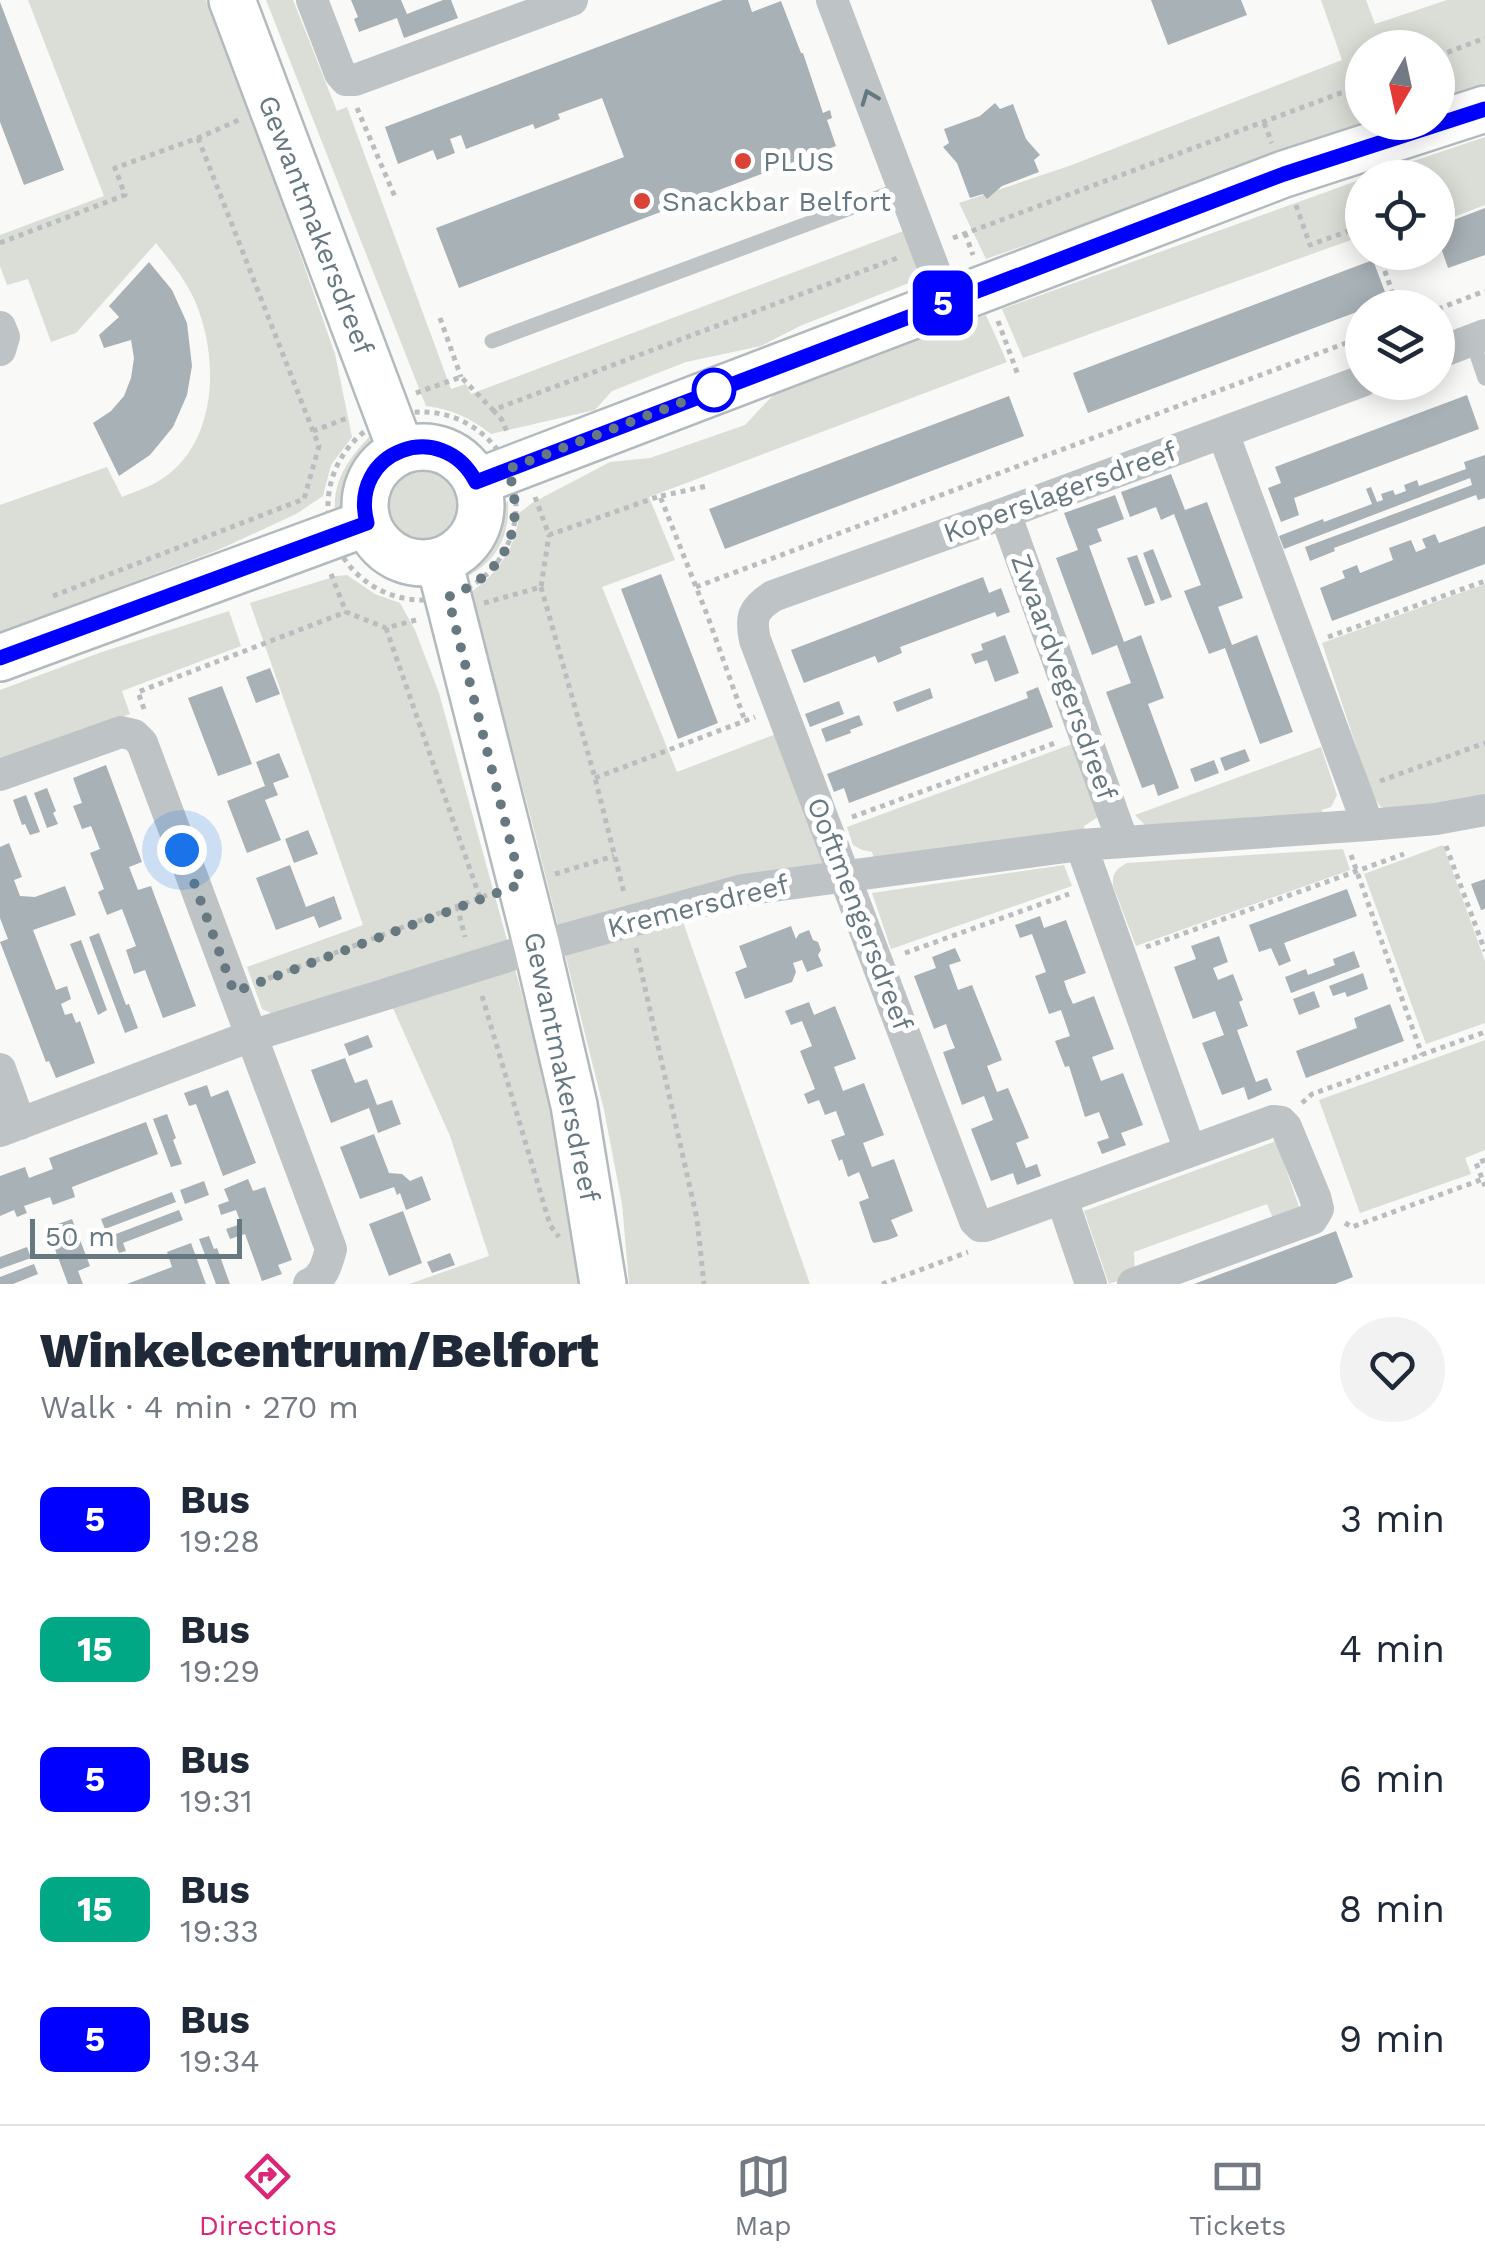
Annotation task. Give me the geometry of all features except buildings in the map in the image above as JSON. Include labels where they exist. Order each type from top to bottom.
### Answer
[{"type":"street","name":"Gewantmakersdreef","points":[[232,0],[391,424]]},
{"type":"street","points":[[312,0],[346,80],[354,80],[488,14],[572,0]]},
{"type":"street","points":[[832,0],[946,302]]},
{"type":"street","points":[[350,530],[370,480],[386,460],[391,424],[425,446],[502,472],[1284,174],[1485,109]]},
{"type":"street","points":[[0,327],[4,337],[0,350]]},
{"type":"street","name":"Koperslagersdreef","points":[[758,606],[773,596],[1345,387]]},
{"type":"street","points":[[1223,433],[1354,791],[1355,826]]},
{"type":"street","points":[[0,658],[350,530],[374,538],[394,556],[420,564],[443,579],[478,526],[481,505],[502,472]]},
{"type":"street","name":"Zwaardvegersdreef","points":[[1005,513],[1123,842]]},
{"type":"street","name":"Gewantmakersdreef","points":[[443,579],[500,891],[537,947],[574,1106],[601,1268]]},
{"type":"street","name":"Ooftmengersdreef","points":[[758,606],[752,624],[756,640],[978,1224]]},
{"type":"street","points":[[0,775],[127,734],[142,743],[331,1249],[318,1276]]},
{"type":"street","name":"Kremersdreef","points":[[10,1127],[251,1036],[537,947],[743,890],[1081,845],[1436,819],[1485,810]]},
{"type":"street","points":[[1081,845],[1190,1150]]},
{"type":"street","points":[[0,1069],[10,1127]]},
{"type":"street","points":[[978,1224],[1062,1199],[1273,1121],[1281,1122],[1315,1198],[1318,1209],[1312,1219],[1133,1284]]},
{"type":"street","points":[[1062,1199],[1092,1284]]},
{"type":"lane","points":[[492,341],[904,188]]},
{"type":"lane","points":[[1478,337],[1485,378]]},
{"type":"path","points":[[1455,49],[1485,38]]},
{"type":"path","points":[[346,80],[395,198]]},
{"type":"path","points":[[493,410],[1345,91]]},
{"type":"path","points":[[0,243],[125,195],[115,168],[244,118],[253,136],[278,125]]},
{"type":"path","points":[[49,598],[304,499],[319,446],[198,138]]},
{"type":"path","points":[[1455,301],[1485,290]]},
{"type":"path","points":[[440,318],[461,377],[502,420],[502,472],[514,488],[516,508],[514,528],[497,564],[466,589],[443,579],[412,600],[378,590],[351,567],[350,530],[328,505],[334,473],[340,459],[361,434],[424,412],[459,420],[488,440],[502,472],[548,535],[660,496],[707,486]]},
{"type":"path","points":[[696,587],[1345,343]]},
{"type":"path","points":[[313,431],[391,424],[461,377]]},
{"type":"path","points":[[660,496],[745,721]]},
{"type":"path","points":[[1301,646],[1485,581]]},
{"type":"path","points":[[542,587],[630,921],[697,1219],[704,1284]]},
{"type":"path","points":[[127,734],[144,710],[138,692],[346,612]]},
{"type":"path","points":[[386,628],[500,891]]},
{"type":"path","points":[[595,778],[782,708]]},
{"type":"path","points":[[826,826],[1084,733]]},
{"type":"path","points":[[1354,791],[1485,743]]},
{"type":"path","points":[[1436,819],[1485,950]]},
{"type":"path","points":[[1355,826],[1358,872],[1422,1054]]},
{"type":"path","points":[[1120,956],[1409,852]]},
{"type":"path","points":[[234,992],[457,906],[614,856]]},
{"type":"path","points":[[878,962],[1095,884]]},
{"type":"path","points":[[457,906],[550,1225],[572,1256],[601,1268]]},
{"type":"path","points":[[1281,1122],[1312,1094],[1485,1032]]},
{"type":"path","points":[[1318,1209],[1352,1227],[1484,1182],[1476,1163],[1485,1160]]},
{"type":"path","points":[[882,1284],[970,1251],[978,1224]]},
{"type":"shaded area","points":[[28,0],[206,0],[251,114],[335,354],[352,437],[331,465],[323,496],[296,514],[218,550],[0,633],[0,505],[107,467],[122,497],[157,482],[177,467],[192,447],[202,425],[210,375],[203,324],[195,301],[156,243],[76,333],[51,342],[28,279],[7,285],[0,266],[0,235],[104,196]]},
{"type":"shaded area","points":[[266,0],[293,0],[337,111],[347,107],[451,389],[466,384],[471,394],[906,230],[924,277],[800,326],[761,346],[686,362],[612,391],[595,410],[491,434],[460,415],[426,406]]},
{"type":"shaded area","points":[[1321,0],[1366,0],[1375,24],[1447,0],[1485,0],[1485,83],[1455,93],[1455,30],[1345,30],[1345,133],[986,259],[959,203],[1069,166],[1342,60]]},
{"type":"shaded area","points":[[1485,137],[1485,205],[1455,216],[1455,160],[1417,160]]},
{"type":"shaded area","points":[[1345,185],[1345,242],[1023,358],[1002,309]]},
{"type":"shaded area","points":[[986,315],[1007,362],[649,497],[675,560],[602,587],[677,772],[776,734],[825,868],[675,899],[810,1284],[629,1284],[622,1204],[604,1110],[471,592],[504,558],[519,513],[532,503],[610,462],[650,458],[745,425],[777,391]]},
{"type":"shaded area","points":[[370,436],[362,478],[350,498],[335,511],[344,469]]},
{"type":"shaded area","points":[[421,469],[448,480],[459,507],[448,534],[421,545],[394,534],[383,507],[394,480]]},
{"type":"shaded area","points":[[508,501],[507,525],[500,545],[487,562],[468,576],[491,516]]},
{"type":"shaded area","points":[[347,575],[375,594],[400,603],[415,630],[439,693],[554,1111],[587,1284],[409,1284],[489,1256],[450,1136],[380,979],[273,1014],[262,1009],[247,967],[363,925],[250,603]]},
{"type":"shaded area","points":[[1485,584],[1485,799],[1392,813],[1380,806],[1372,794],[1322,643]]},
{"type":"shaded area","points":[[229,611],[241,646],[122,691],[130,714],[0,761],[0,690]]},
{"type":"shaded area","points":[[1075,743],[1098,817],[1084,826],[1084,833],[874,858],[872,852],[853,845],[847,827]]},
{"type":"shaded area","points":[[1321,747],[1337,795],[1331,807],[1322,810],[1323,818],[1145,825],[1135,815]]},
{"type":"shaded area","points":[[1443,845],[1485,961],[1485,1023],[1426,1044],[1364,874]]},
{"type":"shaded area","points":[[1343,849],[1350,870],[1136,946],[1113,886],[1116,872],[1127,863]]},
{"type":"shaded area","points":[[1064,865],[1072,886],[891,949],[872,893]]},
{"type":"shaded area","points":[[1485,1040],[1485,1150],[1465,1158],[1471,1174],[1360,1213],[1319,1100]]},
{"type":"shaded area","points":[[1276,1141],[1302,1215],[1276,1226],[1267,1204],[1134,1252],[1135,1275],[1109,1284],[1084,1211]]},
{"type":"bus line","name":"5","points":[[0,658],[367,523],[365,497],[370,480],[386,460],[402,450],[425,446],[448,452],[461,461],[476,482],[1284,174],[1485,109]]},
{"type":"place","name":"PLUS","points":[[743,161]]},
{"type":"place","name":"Snackbar Belfort","points":[[642,201]]},
{"type":"route","points":[[182,850],[234,992],[521,884],[448,597],[483,578],[508,546],[516,508],[508,469],[714,390]]}]
